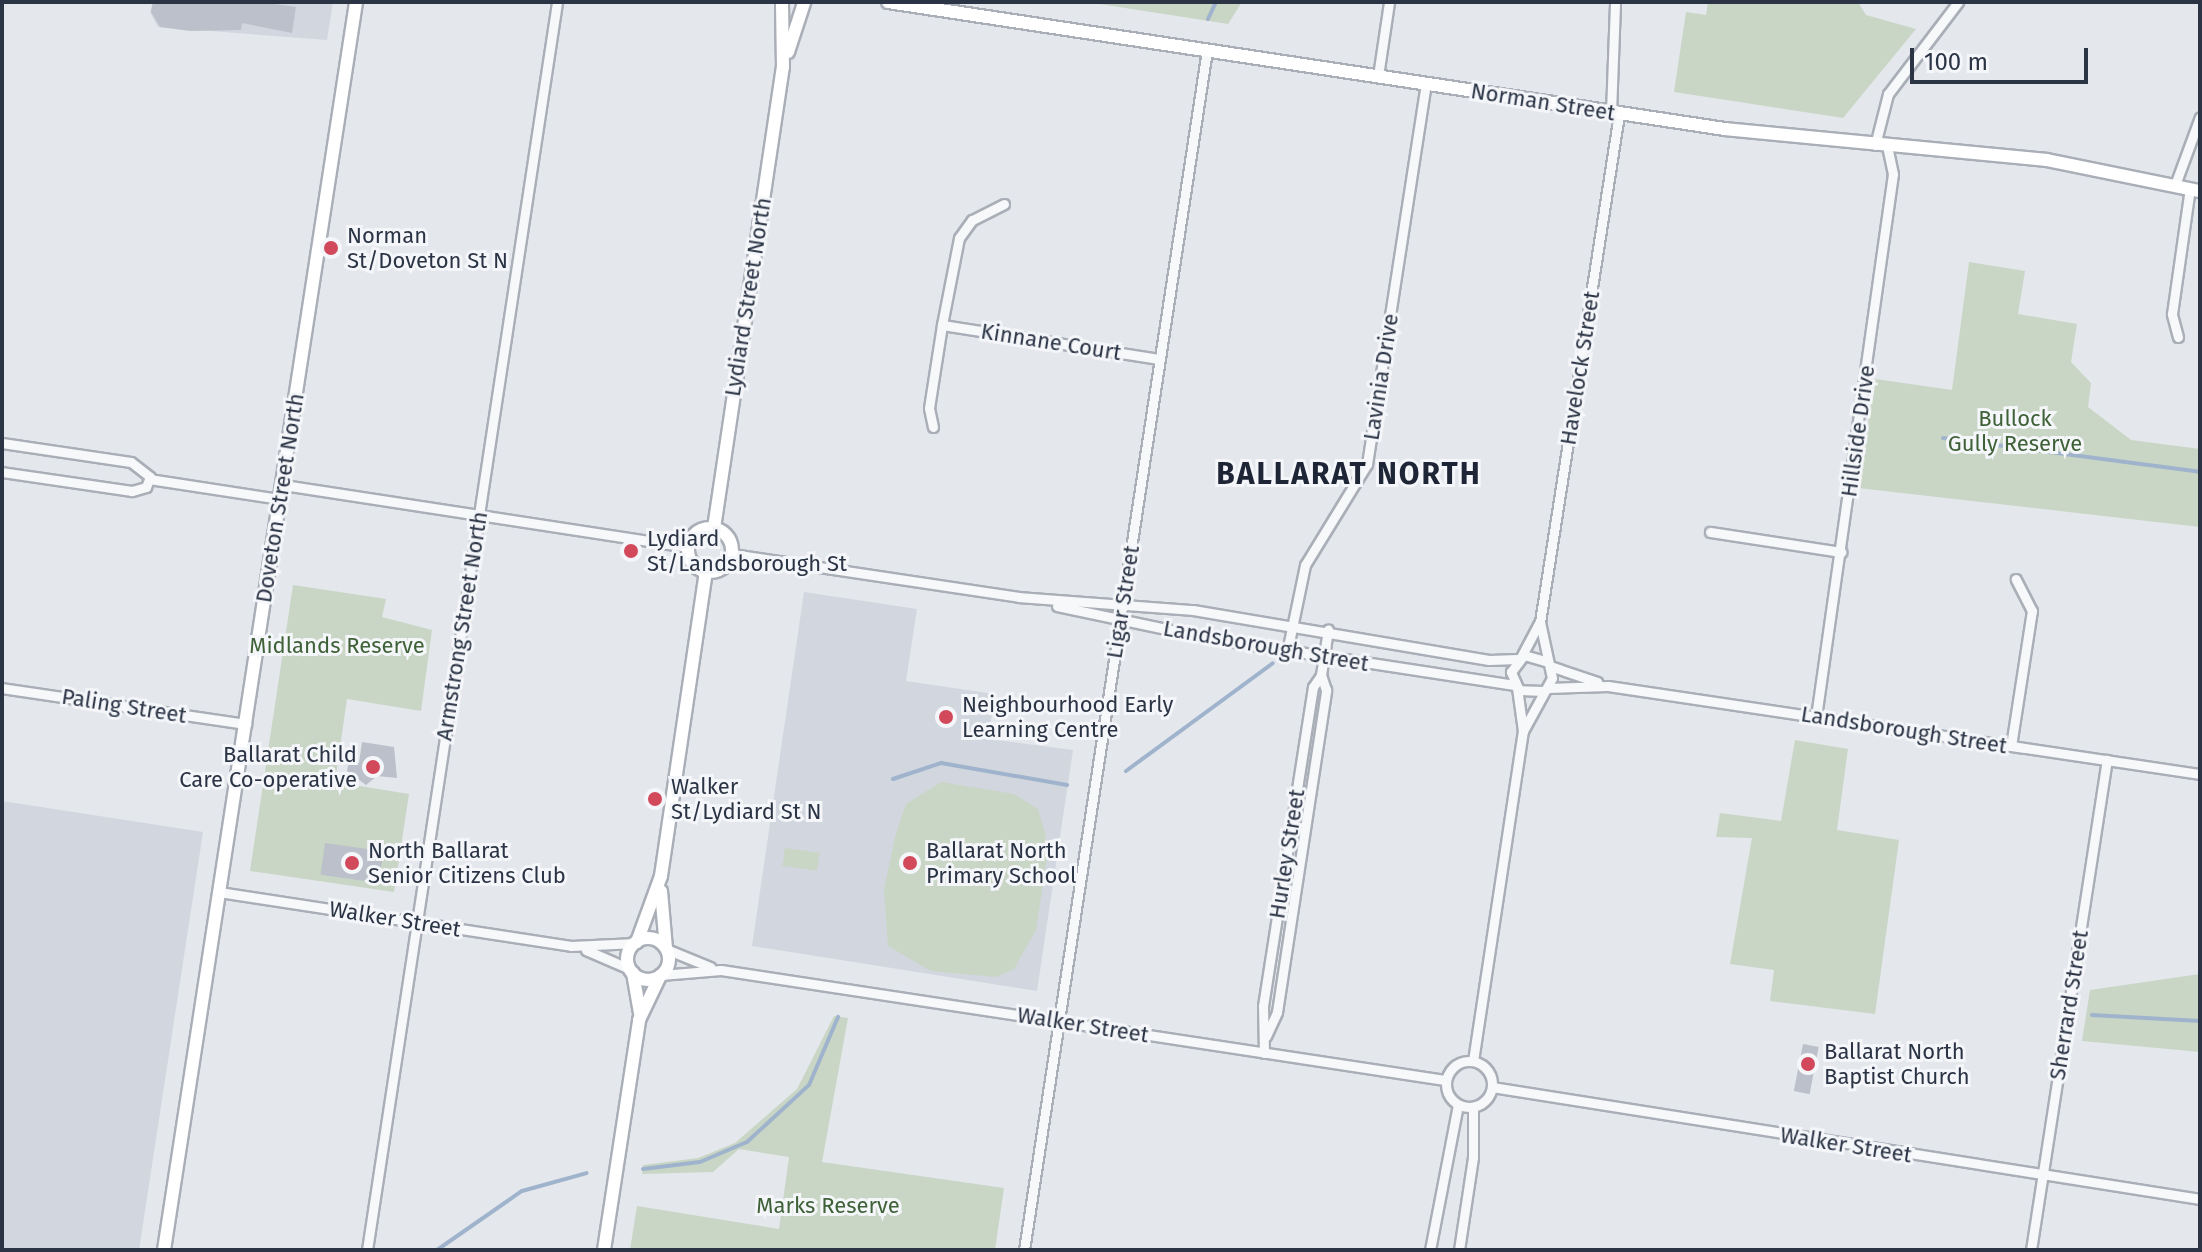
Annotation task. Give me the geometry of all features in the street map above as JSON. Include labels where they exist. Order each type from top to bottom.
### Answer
[{"type":"street","name":"Doveton Street North","points":[[167,1250],[356,2]]},
{"type":"street","name":"Armstrong Street North","points":[[367,1250],[557,2]]},
{"type":"street","points":[[783,2],[805,3]]},
{"type":"street","name":"Lydiard Street North","points":[[714,528],[783,67],[783,2]]},
{"type":"street","name":"Norman Street","points":[[888,2],[1615,114],[1881,146],[2047,160],[2195,189]]},
{"type":"street","points":[[1378,76],[1389,2]]},
{"type":"street","name":"Havelock Street","points":[[1549,664],[1540,622],[1615,114],[1615,2]]},
{"type":"street","points":[[1881,146],[1888,94],[1958,2]]},
{"type":"street","name":"Lydiard Street North","points":[[783,67],[805,3]]},
{"type":"street","name":"Ligar Street","points":[[1024,1250],[1207,50]]},
{"type":"street","name":"Lavinia Drive","points":[[1287,652],[1305,565],[1367,464],[1426,84]]},
{"type":"street","points":[[2175,185],[2200,117]]},
{"type":"street","name":"Hillside Drive","points":[[1816,717],[1893,174],[1881,146]]},
{"type":"street","points":[[2178,337],[2172,314],[2195,189]]},
{"type":"street","points":[[933,427],[929,408],[959,238],[972,220],[1004,204]]},
{"type":"street","name":"Kinnane Court","points":[[942,325],[1159,359]]},
{"type":"street","points":[[2,443],[131,462],[145,468],[149,479]]},
{"type":"street","points":[[2,472],[128,490],[142,489],[149,479]]},
{"type":"street","points":[[149,479],[280,499]]},
{"type":"street","points":[[283,485],[688,547]]},
{"type":"street","points":[[714,528],[729,537],[732,554],[724,567],[706,571],[692,563],[688,547],[695,533],[714,528]]},
{"type":"street","points":[[1710,532],[1841,552]]},
{"type":"street","name":"Landsborough Street","points":[[732,554],[1019,597],[1287,652],[1516,687]]},
{"type":"street","points":[[604,1250],[639,1020],[628,955],[661,876],[706,571]]},
{"type":"street","points":[[2011,746],[2032,611],[2016,579]]},
{"type":"street","name":"Landsborough Street","points":[[1019,597],[1291,624],[1489,660],[1519,658]]},
{"type":"street","name":"Havelock Street","points":[[1519,658],[1540,622]]},
{"type":"street","name":"Hurley Street","points":[[1264,1053],[1266,1036],[1277,1012],[1321,721],[1321,675],[1328,630]]},
{"type":"street","points":[[1473,1061],[1523,731],[1516,687],[1519,658],[1538,655],[1549,664],[1546,689],[1523,731]]},
{"type":"street","name":"Landsborough Street","points":[[1549,664],[1608,686]]},
{"type":"street","name":"Landsborough Street","points":[[1546,689],[1608,686],[2200,774]]},
{"type":"street","points":[[1516,687],[1532,694],[1546,689]]},
{"type":"street","name":"Paling Street","points":[[2,688],[246,724]]},
{"type":"street","name":"Sherrard Street","points":[[2031,1250],[2107,760]]},
{"type":"street","points":[[639,1020],[668,964],[661,876]]},
{"type":"street","name":"Walker Street","points":[[219,892],[571,946],[636,942]]},
{"type":"street","points":[[636,942],[652,939],[666,948]]},
{"type":"street","name":"Walker Street","points":[[571,946],[632,971]]},
{"type":"street","name":"Walker Street","points":[[666,948],[721,970],[1445,1080]]},
{"type":"street","name":"Walker Street","points":[[661,976],[721,970]]},
{"type":"street","points":[[632,971],[645,979],[661,976]]},
{"type":"street","points":[[1430,1250],[1458,1105],[1445,1080],[1452,1067],[1473,1061],[1485,1067],[1492,1087],[1473,1107],[1473,1157],[1459,1250]]},
{"type":"street","name":"Walker Street","points":[[1492,1087],[2200,1199]]},
{"type":"street","points":[[1458,1105],[1473,1107]]},
{"type":"shaded area","points":[[153,2],[333,2],[327,40],[158,27],[150,12]]},
{"type":"shaded area","name":"Ballarat North Primary School","points":[[804,592],[917,609],[906,681],[994,694],[989,739],[1073,750],[1037,991],[752,946]]},
{"type":"shaded area","points":[[2,801],[203,832],[139,1250],[2,1250]]},
{"type":"green space","points":[[1087,2],[1242,2],[1228,24]]},
{"type":"green space","points":[[1708,2],[1858,2],[1866,15],[1916,29],[1843,118],[1674,92],[1686,12],[1706,15]]},
{"type":"green space","name":"Bullock Gully Reserve","points":[[1969,262],[2025,271],[2018,314],[2077,324],[2071,362],[2091,383],[2088,407],[2131,440],[2200,449],[2200,527],[1858,488],[1875,379],[1952,390]]},
{"type":"green space","name":"Midlands Reserve","points":[[293,585],[386,599],[382,617],[432,630],[421,711],[347,699],[335,782],[409,794],[394,892],[250,871]]},
{"type":"green space","points":[[1795,740],[1848,749],[1837,830],[1899,840],[1875,1014],[1770,1001],[1774,970],[1730,964],[1752,838],[1716,837],[1720,813],[1781,821]]},
{"type":"green space","points":[[941,782],[1014,794],[1038,809],[1045,833],[1047,857],[1036,930],[1014,969],[996,977],[931,971],[888,946],[884,889],[896,833],[906,804]]},
{"type":"green space","points":[[785,848],[820,853],[817,871],[782,866]]},
{"type":"green space","points":[[2200,974],[2200,1052],[2082,1041],[2090,990]]},
{"type":"green space","name":"Marks Reserve","points":[[834,1016],[848,1018],[822,1162],[1004,1188],[995,1250],[630,1250],[637,1206],[779,1229],[789,1157],[739,1149],[713,1172],[642,1174],[643,1165],[698,1158],[735,1143],[797,1089]]},
{"type":"building","points":[[153,2],[260,2],[296,7],[292,33],[242,23],[241,30],[190,31],[160,27],[151,12]]},
{"type":"building","name":"Ballarat Child Care Co-operative","points":[[362,742],[394,747],[397,778],[377,776],[366,785],[347,771],[349,761],[359,763]]},
{"type":"building","name":"North Ballarat Senior Citizens Club","points":[[325,843],[383,851],[379,883],[321,875]]},
{"type":"building","name":"Ballarat North Baptist Church","points":[[1803,1044],[1819,1047],[1810,1094],[1794,1091]]},
{"type":"waterway","points":[[1208,19],[1216,2]]},
{"type":"waterway","points":[[1943,438],[2200,472]]},
{"type":"waterway","points":[[1126,771],[1273,663]]},
{"type":"waterway","points":[[893,779],[941,763],[1067,785]]},
{"type":"waterway","points":[[2092,1015],[2200,1021]]},
{"type":"waterway","points":[[643,1169],[700,1162],[747,1142],[809,1085],[838,1017]]},
{"type":"waterway","points":[[437,1250],[522,1191],[587,1173]]},
{"type":"place","name":"Norman St/Doveton St N","points":[[331,248]]},
{"type":"place","name":"Lydiard St/Landsborough St","points":[[631,551]]},
{"type":"place","name":"Neighbourhood Early Learning Centre","points":[[946,717]]},
{"type":"place","name":"Ballarat Child Care Co-operative","points":[[373,767]]},
{"type":"place","name":"Walker St/Lydiard St N","points":[[655,799]]},
{"type":"place","name":"North Ballarat Senior Citizens Club","points":[[352,863]]},
{"type":"place","name":"Ballarat North Primary School","points":[[910,863]]},
{"type":"place","name":"Ballarat North Baptist Church","points":[[1808,1064]]},
{"type":"district","name":"BALLARAT NORTH","points":[[1349,474]]}]
